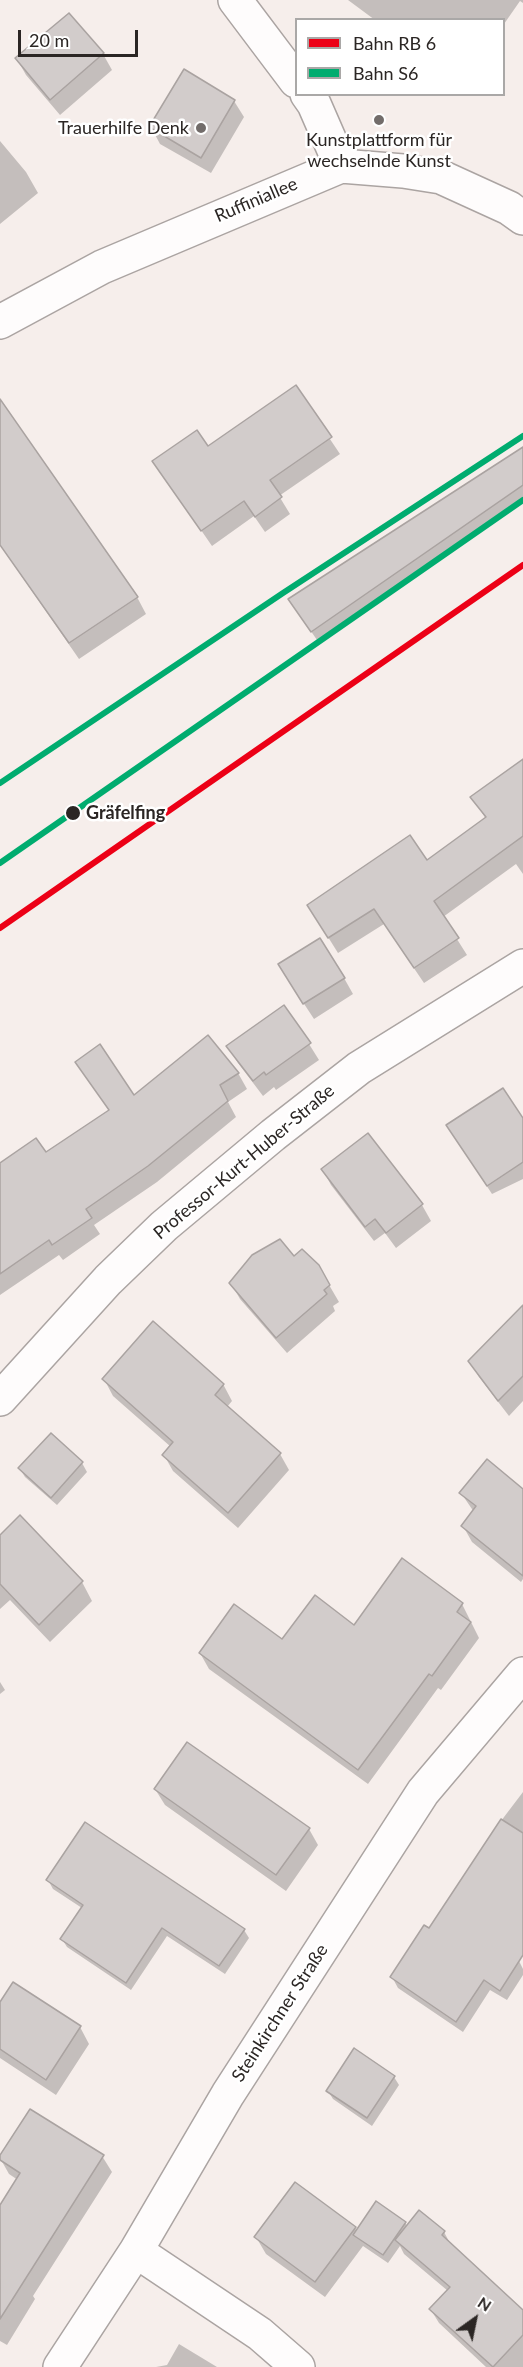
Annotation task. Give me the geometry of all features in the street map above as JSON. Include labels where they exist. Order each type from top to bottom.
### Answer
[{"type":"street","points":[[235,0],[295,78]]},
{"type":"street","points":[[308,96],[341,166]]},
{"type":"street","name":"Ruffiniallee","points":[[0,322],[102,267],[341,166],[403,171],[441,177],[509,208],[523,218]]},
{"type":"street","name":"Professor-Kurt-Huber-Straße","points":[[0,1399],[108,1280],[164,1226],[273,1135],[359,1068],[523,966]]},
{"type":"street","name":"Steinkirchner Straße","points":[[60,2367],[136,2251],[228,2094],[423,1792],[523,1674]]},
{"type":"street","points":[[136,2251],[260,2334],[298,2367]]},
{"type":"building","points":[[69,13],[104,53],[50,100],[15,58]]},
{"type":"building","points":[[184,69],[235,100],[201,158],[149,127]]},
{"type":"building","points":[[296,385],[332,437],[270,480],[282,497],[255,517],[244,501],[201,531],[152,461],[197,430],[208,446]]},
{"type":"building","points":[[0,399],[138,597],[69,643],[0,545]]},
{"type":"building","points":[[523,447],[523,485],[311,632],[288,599]]},
{"type":"building","points":[[523,759],[523,836],[434,901],[459,938],[414,968],[374,909],[328,938],[307,905],[410,835],[427,860],[486,817],[470,797]]},
{"type":"building","points":[[320,938],[345,978],[303,1004],[278,964]]},
{"type":"building","points":[[284,1005],[311,1043],[266,1075],[264,1072],[253,1081],[226,1046]]},
{"type":"building","points":[[208,1035],[239,1073],[220,1085],[228,1101],[148,1166],[86,1209],[92,1218],[52,1245],[49,1240],[0,1274],[0,1163],[36,1138],[46,1152],[109,1110],[75,1062],[100,1044],[134,1095]]},
{"type":"building","points":[[503,1088],[523,1118],[523,1162],[487,1186],[446,1125]]},
{"type":"building","points":[[368,1133],[423,1204],[386,1233],[375,1219],[365,1227],[321,1169]]},
{"type":"building","points":[[280,1239],[294,1256],[302,1249],[319,1265],[330,1285],[324,1290],[327,1294],[276,1338],[229,1283],[252,1255]]},
{"type":"building","points":[[523,1305],[523,1376],[498,1401],[468,1361]]},
{"type":"building","points":[[153,1321],[224,1384],[215,1395],[281,1453],[228,1513],[162,1455],[173,1442],[102,1379]]},
{"type":"building","points":[[51,1433],[83,1462],[51,1498],[18,1468]]},
{"type":"building","points":[[487,1459],[523,1489],[523,1576],[461,1526],[476,1506],[459,1493]]},
{"type":"building","points":[[20,1515],[83,1581],[39,1625],[0,1584],[0,1535]]},
{"type":"building","points":[[402,1558],[463,1603],[457,1612],[471,1622],[432,1676],[429,1674],[358,1770],[199,1653],[234,1604],[282,1639],[315,1595],[354,1625]]},
{"type":"building","points":[[187,1742],[310,1828],[276,1875],[154,1789]]},
{"type":"building","points":[[501,1819],[523,1833],[523,1955],[500,1991],[484,1980],[456,2022],[390,1977],[424,1925],[429,1928]]},
{"type":"building","points":[[85,1822],[245,1929],[219,1966],[162,1928],[126,1983],[60,1939],[83,1905],[46,1880]]},
{"type":"building","points":[[13,1982],[81,2026],[46,2080],[0,2049],[0,2002]]},
{"type":"building","points":[[354,2048],[395,2076],[367,2118],[326,2091]]},
{"type":"building","points":[[30,2109],[104,2155],[0,2319],[0,2205],[20,2173],[0,2160],[0,2155]]},
{"type":"building","points":[[295,2182],[356,2227],[315,2282],[254,2237]]},
{"type":"building","points":[[376,2201],[406,2222],[383,2255],[353,2235]]},
{"type":"building","points":[[419,2210],[445,2231],[442,2235],[523,2310],[523,2335],[493,2367],[429,2309],[450,2287],[395,2240]]},
{"type":"transit line","points":[[0,928],[523,565]]},
{"type":"rail line","name":"S6","points":[[0,783],[283,593],[523,436]]},
{"type":"rail line","name":"S6","points":[[0,863],[523,500]]},
{"type":"place","name":"Kunstplattform für wechselnde Kunst","points":[[379,120]]},
{"type":"place","name":"Trauerhilfe Denk","points":[[201,128]]},
{"type":"place","name":"Gräfelfing","points":[[73,813]]}]
